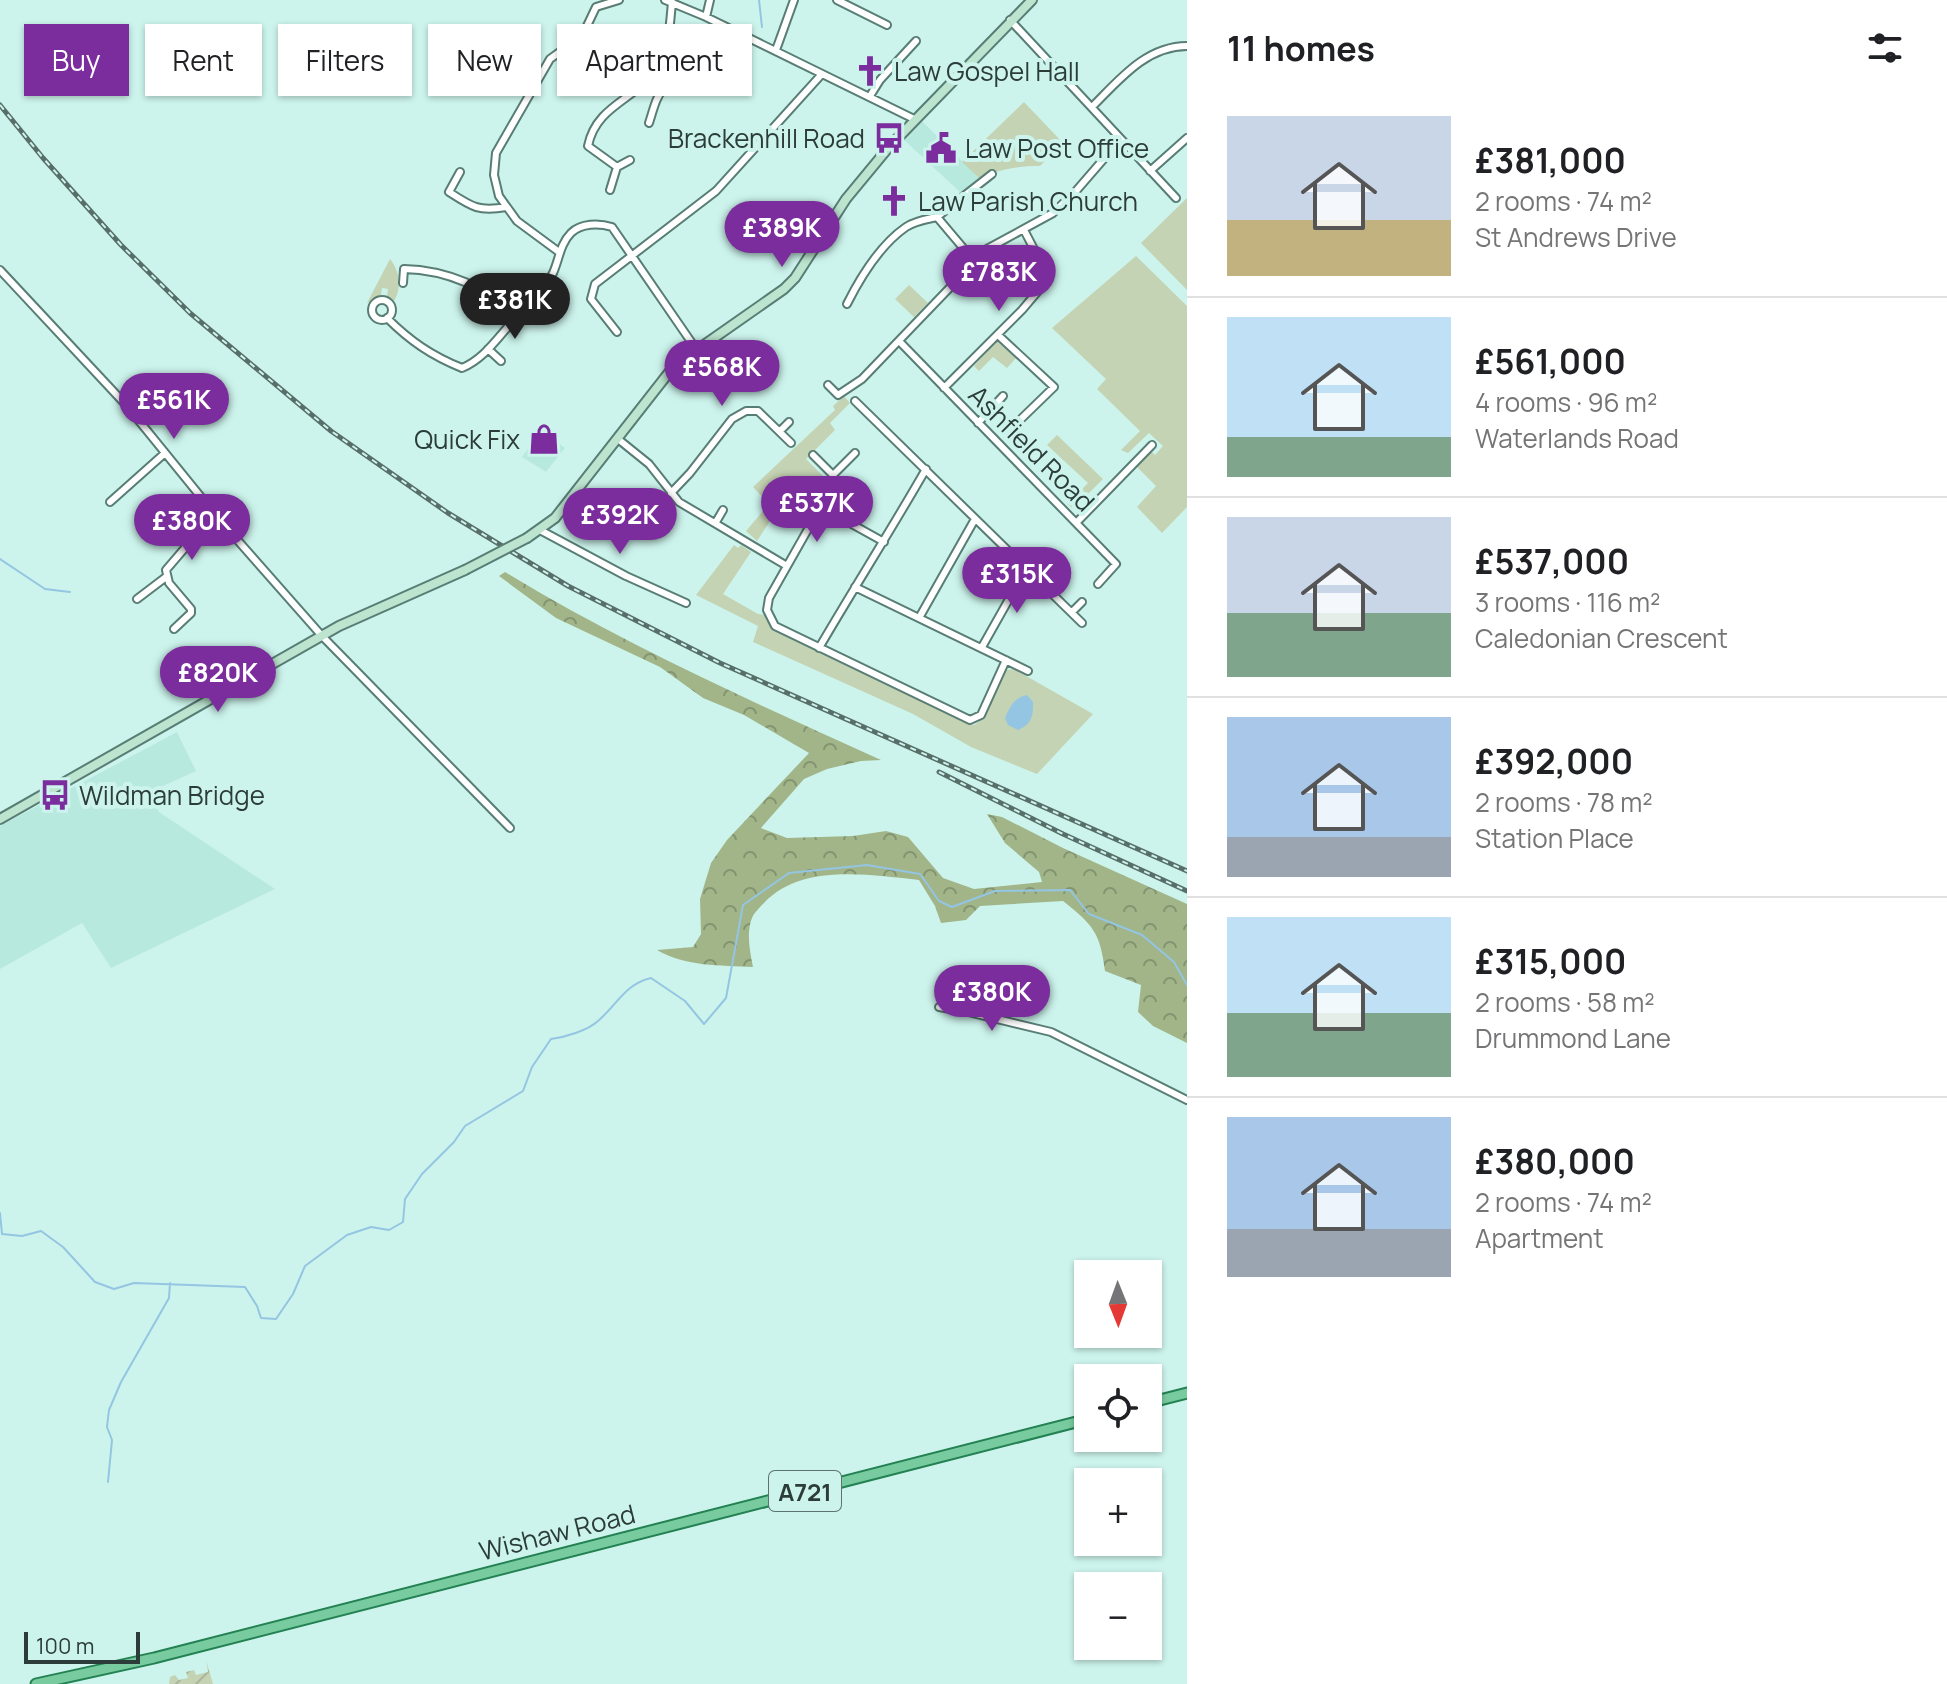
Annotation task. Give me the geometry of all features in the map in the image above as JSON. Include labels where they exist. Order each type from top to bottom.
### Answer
[{"type":"main road","points":[[0,819],[322,636],[465,570],[540,530],[555,518],[666,375],[696,349],[795,278],[846,199],[914,119],[1032,0]]},
{"type":"main road","points":[[1162,1399],[1187,1393]]},
{"type":"main road","name":"Wishaw Road","points":[[36,1684],[127,1665],[1074,1423]]},
{"type":"street","points":[[587,0],[596,7]]},
{"type":"street","points":[[559,252],[517,221],[499,196],[494,175],[496,153],[550,59],[586,28],[596,7],[619,0]]},
{"type":"street","points":[[706,17],[710,0]]},
{"type":"street","points":[[776,50],[794,0]]},
{"type":"street","points":[[837,0],[887,25]]},
{"type":"street","points":[[666,24],[668,1],[776,50],[914,119]]},
{"type":"street","points":[[1010,20],[1176,198]]},
{"type":"street","points":[[870,96],[880,80],[916,41]]},
{"type":"street","points":[[1092,107],[1148,55],[1164,48],[1187,46]]},
{"type":"street","points":[[617,332],[591,299],[595,284],[716,191],[821,75]]},
{"type":"street","points":[[617,167],[588,146],[604,113],[625,96]]},
{"type":"street","points":[[649,123],[658,96]]},
{"type":"street","points":[[1150,171],[1187,138]]},
{"type":"street","points":[[830,403],[862,379],[900,342],[987,249],[1053,213],[1121,139]]},
{"type":"street","points":[[610,190],[617,167],[630,160]]},
{"type":"street","points":[[449,192],[460,172]]},
{"type":"street","points":[[847,304],[862,274],[908,225],[937,217],[992,174]]},
{"type":"street","points":[[440,186],[471,207],[486,210],[506,207]]},
{"type":"street","points":[[937,217],[975,262]]},
{"type":"street","points":[[387,318],[404,336],[434,356],[462,368],[488,349],[537,299],[553,274],[559,252],[572,232],[590,224],[602,224],[612,227],[696,349]]},
{"type":"street","points":[[944,388],[998,335],[1049,278],[1024,230]]},
{"type":"street","points":[[398,261],[404,269],[403,283]]},
{"type":"street","points":[[404,269],[433,270],[490,292],[519,314]]},
{"type":"street","points":[[0,270],[127,406],[218,518],[322,636],[510,828]]},
{"type":"street","points":[[998,335],[1054,387],[1021,419]]},
{"type":"street","name":"Ashfield Road","points":[[900,342],[1116,564],[1098,584]]},
{"type":"street","points":[[488,349],[501,361]]},
{"type":"street","points":[[828,385],[838,395]]},
{"type":"street","points":[[978,423],[1003,396]]},
{"type":"street","points":[[855,401],[1082,623]]},
{"type":"street","points":[[671,493],[739,414],[758,411],[791,443]]},
{"type":"street","points":[[780,431],[789,422]]},
{"type":"street","points":[[618,439],[649,464],[679,502],[787,566]]},
{"type":"street","points":[[1077,522],[1152,445]]},
{"type":"street","points":[[110,502],[165,453]]},
{"type":"street","points":[[833,475],[855,453]]},
{"type":"street","points":[[813,455],[833,475],[833,485],[769,598],[769,616],[779,629],[970,720],[981,715],[1006,660]]},
{"type":"street","points":[[819,648],[926,469]]},
{"type":"street","points":[[821,507],[884,542]]},
{"type":"street","points":[[716,522],[723,510]]},
{"type":"street","points":[[174,629],[191,613],[191,609],[166,577],[166,570],[190,542],[218,518]]},
{"type":"street","points":[[919,618],[975,519]]},
{"type":"street","points":[[540,530],[626,576],[686,603]]},
{"type":"street","points":[[982,647],[1026,569]]},
{"type":"street","points":[[137,599],[166,577]]},
{"type":"street","points":[[855,587],[1028,671]]},
{"type":"street","points":[[1072,612],[1082,602]]},
{"type":"street","points":[[939,1007],[1051,1032],[1187,1100]]},
{"type":"shaded area","points":[[1024,102],[1063,143],[1040,166],[1009,169],[980,179],[962,162]]},
{"type":"shaded area","points":[[920,119],[980,179],[960,192],[903,139]]},
{"type":"shaded area","points":[[1187,198],[1187,290],[1141,243]]},
{"type":"shaded area","points":[[1136,256],[1187,306],[1187,507],[1162,533],[1137,507],[1156,486],[1136,466],[1151,451],[1155,455],[1163,446],[1149,433],[1128,453],[1121,450],[1140,431],[1097,389],[1106,379],[1052,328]]},
{"type":"shaded area","points":[[390,259],[399,280],[394,301],[387,296],[388,289],[382,288],[381,295],[367,303]]},
{"type":"shaded area","points":[[909,285],[928,303],[914,317],[895,299]]},
{"type":"shaded area","points":[[997,341],[1016,358],[1007,368],[993,357],[979,371],[974,366]]},
{"type":"shaded area","points":[[844,396],[850,403],[830,423],[835,430],[806,459],[829,482],[826,489],[823,488],[816,501],[791,489],[757,541],[746,531],[769,504],[753,487],[835,410],[833,406]]},
{"type":"shaded area","points":[[541,430],[565,448],[546,472],[522,457]]},
{"type":"shaded area","points":[[1057,435],[1103,479],[1083,499],[1079,496],[1074,501],[1083,505],[1080,509],[1067,504],[1088,483],[1047,445]]},
{"type":"shaded area","points":[[734,545],[738,548],[741,545],[751,552],[723,594],[765,615],[772,627],[782,634],[966,723],[974,725],[980,721],[1005,670],[1014,669],[1093,714],[1037,774],[971,747],[913,714],[753,642],[758,626],[696,595]]},
{"type":"shaded area","points":[[177,732],[196,771],[150,792],[159,812],[275,889],[111,968],[82,923],[0,969],[0,826]]},
{"type":"shaded area","points":[[206,1660],[213,1684],[169,1684],[170,1677],[175,1675],[179,1680],[188,1678],[186,1672],[194,1670],[196,1675],[208,1672]]},
{"type":"green space","points":[[505,572],[643,648],[881,760],[827,769],[804,779],[761,828],[787,838],[853,836],[886,831],[908,837],[943,878],[974,889],[1042,882],[1039,872],[1005,843],[987,814],[1002,817],[1187,904],[1187,1043],[1153,1026],[1138,1012],[1141,985],[1105,971],[1101,947],[1093,930],[1063,901],[980,906],[966,920],[941,923],[935,906],[919,880],[858,875],[817,877],[780,890],[754,914],[749,936],[753,967],[691,962],[657,950],[693,947],[701,934],[700,899],[711,863],[727,840],[809,753],[744,715],[703,698],[660,667],[556,618],[499,576]]},
{"type":"water","points":[[1027,695],[1033,702],[1032,715],[1029,722],[1018,730],[1008,725],[1005,718],[1013,703]]},
{"type":"waterway","points":[[759,0],[762,27]]},
{"type":"waterway","points":[[0,559],[45,589],[70,592]]},
{"type":"waterway","points":[[0,1213],[2,1234],[22,1236],[41,1231],[63,1247],[95,1282],[114,1289],[134,1283],[245,1287],[261,1318],[276,1319],[293,1294],[305,1266],[347,1235],[371,1227],[389,1230],[403,1222],[405,1199],[422,1174],[454,1142],[465,1126],[523,1091],[532,1067],[551,1039],[593,1025],[634,985],[651,978],[685,1001],[704,1024],[726,998],[743,905],[789,873],[867,865],[920,874],[939,901],[952,907],[995,891],[1070,890],[1089,914],[1142,935],[1174,962],[1187,985]]},
{"type":"waterway","points":[[108,1482],[112,1440],[107,1427],[109,1410],[121,1382],[169,1298],[170,1283]]},
{"type":"railway","points":[[0,105],[121,245],[190,313],[331,431],[448,513],[568,586],[720,663],[1187,871]]},
{"type":"railway","points":[[939,772],[1187,891]]},
{"type":"place","name":"Law Gospel Hall","points":[[870,71]]},
{"type":"place","name":"Brackenhill Road","points":[[889,138]]},
{"type":"place","name":"Law Post Office","points":[[941,148]]},
{"type":"place","name":"Law Parish Church","points":[[894,201]]},
{"type":"place","name":"Quick Fix","points":[[544,439]]},
{"type":"place","name":"Wildman Bridge","points":[[55,795]]}]
